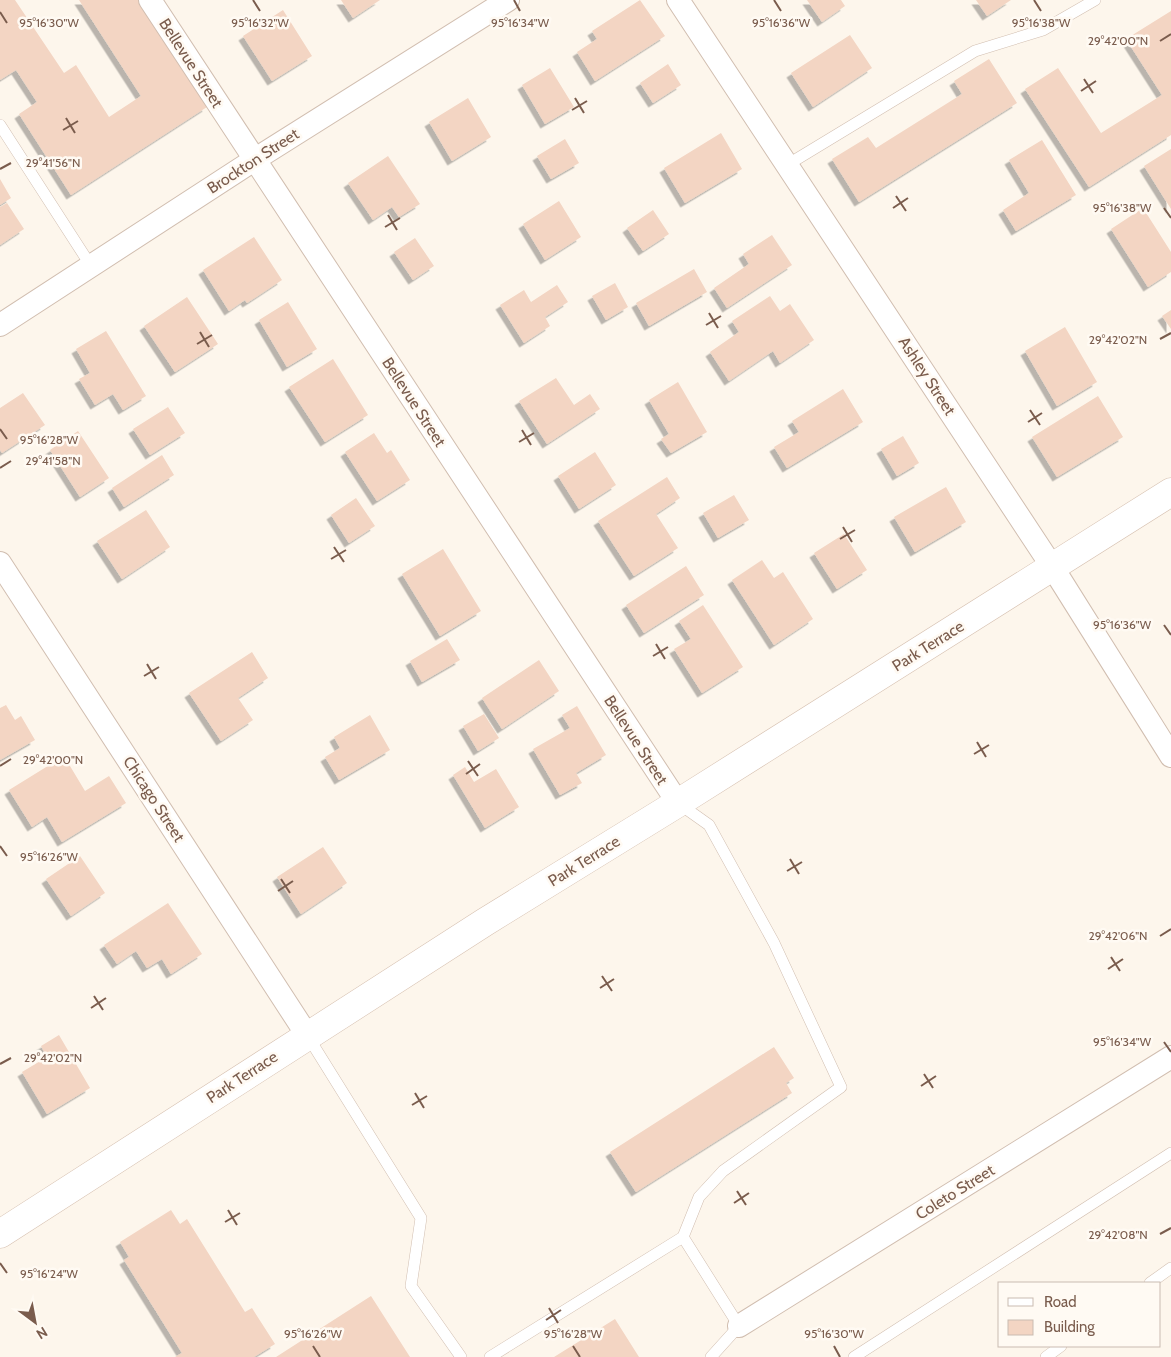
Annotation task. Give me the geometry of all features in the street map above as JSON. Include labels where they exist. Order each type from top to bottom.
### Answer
[{"type":"street","name":"Bellevue Street","points":[[150,0],[678,803]]},
{"type":"street","name":"Brockton Street","points":[[0,325],[254,160],[508,0]]},
{"type":"street","name":"Ashley Street","points":[[678,0],[1168,745]]},
{"type":"street","name":"Park Terrace","points":[[0,1234],[485,922],[1053,568],[1171,492]]},
{"type":"street","name":"Chicago Street","points":[[0,563],[307,1035]]},
{"type":"street","name":"Coleto Street","points":[[739,1326],[1171,1057]]},
{"type":"lane","points":[[787,165],[976,51],[1043,30],[1095,0]]},
{"type":"lane","points":[[0,125],[91,266]]},
{"type":"lane","points":[[490,1357],[683,1237],[699,1197],[723,1171],[841,1087],[774,943],[709,825],[678,803]]},
{"type":"lane","points":[[307,1035],[421,1218],[411,1286],[461,1357]]},
{"type":"lane","points":[[854,1357],[1171,1153]]},
{"type":"lane","points":[[683,1237],[739,1326],[711,1357]]},
{"type":"lane","points":[[1151,1282],[1171,1268]]},
{"type":"lane","points":[[1046,1357],[1061,1347]]},
{"type":"building","points":[[0,0],[15,0],[64,73],[76,65],[109,117],[141,96],[79,0],[139,0],[207,107],[71,195],[19,114],[37,102],[16,70],[0,80]]},
{"type":"building","points":[[341,0],[380,0],[353,18]]},
{"type":"building","points":[[640,0],[665,36],[595,81],[577,52],[597,39],[592,31]]},
{"type":"building","points":[[807,0],[841,0],[845,6],[822,22]]},
{"type":"building","points":[[976,0],[1011,0],[987,16]]},
{"type":"building","points":[[283,10],[312,56],[272,81],[243,36]]},
{"type":"building","points":[[1171,11],[1171,135],[1089,187],[1025,89],[1058,68],[1101,133],[1162,95],[1126,39]]},
{"type":"building","points":[[850,35],[872,68],[813,107],[791,73]]},
{"type":"building","points":[[989,59],[1017,103],[859,202],[832,159],[868,137],[876,148],[962,94],[954,81]]},
{"type":"building","points":[[668,64],[681,85],[653,103],[640,83]]},
{"type":"building","points":[[550,68],[574,107],[545,124],[522,85]]},
{"type":"building","points":[[468,98],[491,137],[452,161],[429,122]]},
{"type":"building","points":[[721,133],[742,169],[685,203],[664,168]]},
{"type":"building","points":[[565,139],[579,163],[551,179],[537,156]]},
{"type":"building","points":[[1042,140],[1076,195],[1016,231],[1003,210],[1029,193],[1009,160]]},
{"type":"building","points":[[1171,149],[1171,209],[1144,166]]},
{"type":"building","points":[[388,156],[420,204],[399,217],[392,207],[373,220],[348,183]]},
{"type":"building","points":[[0,179],[11,198],[0,205]]},
{"type":"building","points":[[559,201],[581,237],[545,260],[523,224]]},
{"type":"building","points":[[7,203],[24,229],[0,245],[0,207]]},
{"type":"building","points":[[1143,208],[1171,252],[1171,272],[1148,287],[1111,229]]},
{"type":"building","points":[[653,210],[669,234],[643,251],[627,228]]},
{"type":"building","points":[[772,235],[792,265],[727,308],[714,288],[749,264],[743,254]]},
{"type":"building","points":[[254,237],[282,280],[247,303],[245,300],[229,311],[203,270]]},
{"type":"building","points":[[415,238],[434,266],[413,280],[394,252]]},
{"type":"building","points":[[694,269],[707,292],[649,326],[636,303]]},
{"type":"building","points":[[615,283],[628,307],[606,320],[592,296]]},
{"type":"building","points":[[557,285],[568,302],[545,317],[550,326],[524,343],[500,305],[524,290],[531,302]]},
{"type":"building","points":[[770,296],[780,311],[790,304],[814,340],[780,363],[773,351],[729,381],[710,352],[739,332],[732,321]]},
{"type":"building","points":[[187,297],[218,344],[175,372],[144,326]]},
{"type":"building","points":[[288,302],[317,349],[287,367],[259,320]]},
{"type":"building","points":[[1171,310],[1171,329],[1162,316]]},
{"type":"building","points":[[1065,327],[1097,382],[1057,406],[1025,351]]},
{"type":"building","points":[[106,331],[146,396],[123,410],[113,394],[95,405],[79,379],[90,373],[76,349]]},
{"type":"building","points":[[333,359],[368,415],[325,442],[289,387]]},
{"type":"building","points":[[556,378],[574,405],[590,394],[600,409],[547,444],[519,401]]},
{"type":"building","points":[[678,382],[707,432],[671,453],[661,439],[669,434],[649,400]]},
{"type":"building","points":[[843,389],[863,422],[787,468],[774,447],[799,432],[792,421]]},
{"type":"building","points":[[23,393],[45,425],[2,453],[0,450],[0,408]]},
{"type":"building","points":[[1098,396],[1123,437],[1057,477],[1032,437]]},
{"type":"building","points":[[168,407],[185,433],[150,455],[133,429]]},
{"type":"building","points":[[78,431],[109,478],[80,497],[50,450]]},
{"type":"building","points":[[374,433],[387,453],[391,450],[410,480],[377,501],[345,452]]},
{"type":"building","points":[[903,436],[919,463],[897,476],[881,449]]},
{"type":"building","points":[[595,452],[616,485],[579,509],[558,476]]},
{"type":"building","points":[[162,455],[174,475],[124,507],[112,488]]},
{"type":"building","points":[[667,477],[680,498],[656,514],[678,548],[634,576],[598,521]]},
{"type":"building","points":[[946,487],[966,522],[915,552],[894,517]]},
{"type":"building","points":[[734,495],[749,520],[718,538],[703,513]]},
{"type":"building","points":[[356,498],[375,526],[349,543],[331,515]]},
{"type":"building","points":[[146,510],[170,547],[122,579],[97,541]]},
{"type":"building","points":[[844,534],[867,570],[837,589],[814,553]]},
{"type":"building","points":[[443,549],[481,611],[440,636],[402,574]]},
{"type":"building","points":[[762,560],[774,578],[783,572],[813,619],[774,645],[732,580]]},
{"type":"building","points":[[686,566],[704,595],[644,633],[626,605]]},
{"type":"building","points":[[703,605],[743,667],[702,693],[674,649],[691,639],[679,621]]},
{"type":"building","points":[[447,639],[460,660],[422,682],[410,661]]},
{"type":"building","points":[[252,652],[268,678],[238,698],[253,720],[221,741],[189,693]]},
{"type":"building","points":[[539,660],[559,691],[502,729],[482,698]]},
{"type":"building","points":[[6,705],[15,720],[21,716],[35,740],[0,760],[0,708]]},
{"type":"building","points":[[577,706],[606,755],[576,773],[582,783],[560,795],[533,749],[570,728],[562,715]]},
{"type":"building","points":[[484,714],[499,738],[478,751],[463,726]]},
{"type":"building","points":[[370,715],[390,750],[339,780],[325,757],[340,748],[334,737]]},
{"type":"building","points":[[64,756],[85,791],[109,776],[126,803],[62,842],[47,817],[32,827],[9,790]]},
{"type":"building","points":[[465,767],[474,782],[496,769],[519,807],[485,828],[453,775]]},
{"type":"building","points":[[323,847],[347,883],[301,914],[277,877]]},
{"type":"building","points":[[80,856],[105,893],[71,916],[46,879]]},
{"type":"building","points":[[168,903],[202,954],[171,974],[162,959],[147,968],[136,951],[117,964],[104,945]]},
{"type":"building","points":[[59,1035],[90,1088],[47,1114],[22,1072],[47,1057],[41,1046]]},
{"type":"building","points":[[774,1047],[794,1078],[786,1083],[792,1093],[636,1192],[610,1152]]},
{"type":"building","points":[[171,1210],[180,1224],[187,1219],[245,1312],[252,1308],[275,1344],[254,1357],[175,1357],[182,1353],[124,1260],[129,1257],[120,1242]]},
{"type":"building","points":[[371,1296],[410,1357],[276,1357]]},
{"type":"building","points":[[615,1319],[639,1357],[554,1357]]}]
